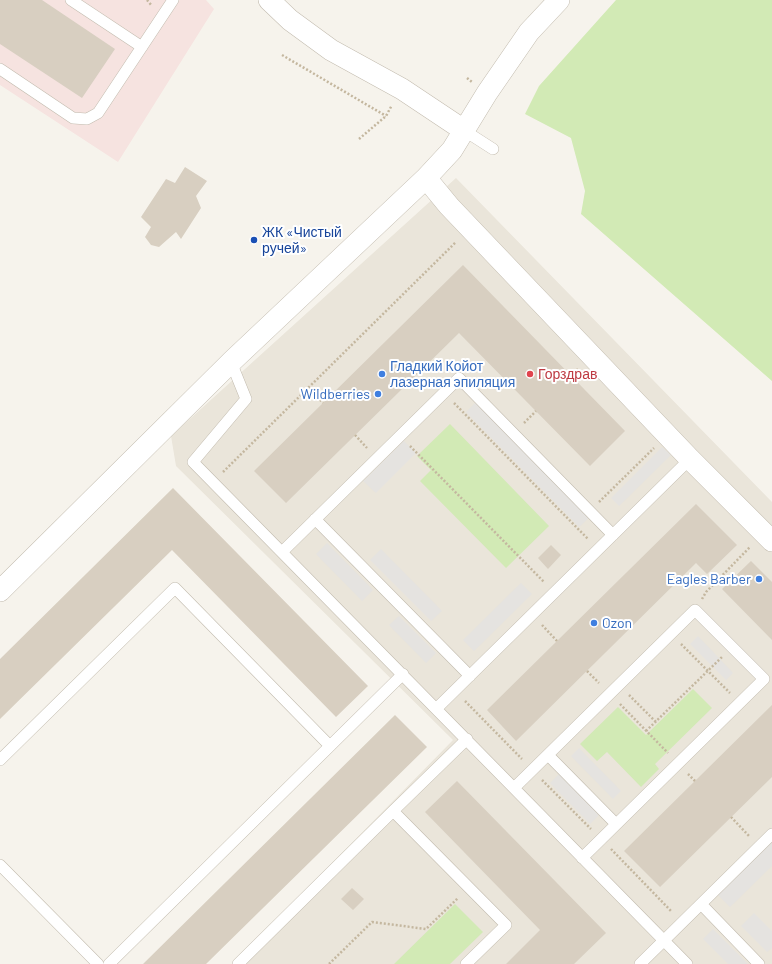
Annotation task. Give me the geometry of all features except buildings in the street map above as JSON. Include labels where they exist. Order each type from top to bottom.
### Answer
[{"type":"street","points":[[269,0],[290,20],[331,50],[402,89],[465,130]]},
{"type":"street","points":[[0,591],[231,362],[426,178],[452,150],[487,93],[529,32],[559,0]]},
{"type":"street","points":[[426,178],[449,206],[667,435],[768,537]]},
{"type":"lane","points":[[71,0],[142,47]]},
{"type":"lane","points":[[0,69],[74,118],[87,119],[98,113],[173,0]]},
{"type":"lane","points":[[465,130],[493,149]]},
{"type":"lane","points":[[231,362],[246,399],[193,462],[436,709],[467,738],[582,858],[687,964]]},
{"type":"lane","points":[[282,552],[459,378],[613,535]]},
{"type":"lane","points":[[436,709],[690,459]]},
{"type":"lane","points":[[316,519],[470,676]]},
{"type":"lane","points":[[0,760],[175,588],[330,746]]},
{"type":"lane","points":[[514,788],[696,610],[764,679],[582,858]]},
{"type":"lane","points":[[109,964],[402,674]]},
{"type":"lane","points":[[238,964],[467,738]]},
{"type":"lane","points":[[548,755],[616,824]]},
{"type":"lane","points":[[393,811],[506,926],[466,964]]},
{"type":"lane","points":[[640,964],[772,834]]},
{"type":"lane","points":[[0,865],[98,964]]},
{"type":"lane","points":[[701,904],[759,964]]},
{"type":"path","points":[[282,55],[386,116]]},
{"type":"path","points":[[359,139],[386,116],[395,102]]},
{"type":"path","points":[[213,482],[471,228]]},
{"type":"path","points":[[308,388],[323,403]]},
{"type":"path","points":[[444,393],[598,550]]},
{"type":"path","points":[[590,511],[667,435]]},
{"type":"path","points":[[400,436],[555,593]]},
{"type":"path","points":[[696,610],[706,592],[768,537]]},
{"type":"path","points":[[532,615],[557,641]]},
{"type":"path","points":[[671,633],[739,703]]},
{"type":"path","points":[[646,731],[732,647]]},
{"type":"path","points":[[587,671],[695,781]]},
{"type":"path","points":[[619,685],[656,722]]},
{"type":"path","points":[[731,817],[759,846]]},
{"type":"path","points":[[618,856],[682,922]]},
{"type":"path","points":[[329,964],[372,922],[426,929],[468,888]]},
{"type":"shaded area","points":[[0,0],[206,0],[214,9],[118,162],[0,85]]},
{"type":"shaded area","name":"ЖК «Чистый ручей»","points":[[456,178],[772,502],[772,964],[233,964],[453,740],[176,466],[171,436]]},
{"type":"shaded area","points":[[477,401],[591,516],[579,527],[466,412]]},
{"type":"shaded area","points":[[404,441],[416,453],[376,493],[363,481]]},
{"type":"shaded area","points":[[662,447],[671,455],[619,506],[611,498]]},
{"type":"shaded area","points":[[327,543],[373,590],[362,601],[316,554]]},
{"type":"shaded area","points":[[381,549],[442,611],[431,621],[370,560]]},
{"type":"shaded area","points":[[521,583],[532,594],[474,651],[463,640]]},
{"type":"shaded area","points":[[399,616],[436,653],[426,663],[389,625]]},
{"type":"shaded area","points":[[698,636],[733,673],[726,680],[690,644]]},
{"type":"shaded area","points":[[579,748],[621,791],[613,799],[571,756]]},
{"type":"shaded area","points":[[559,774],[599,815],[590,824],[550,783]]},
{"type":"shaded area","points":[[772,842],[772,866],[730,907],[718,895]]},
{"type":"shaded area","points":[[754,913],[772,931],[772,948],[767,952],[741,926]]},
{"type":"shaded area","points":[[713,929],[748,964],[728,964],[703,939]]},
{"type":"green space","points":[[616,0],[772,0],[772,381],[581,214],[585,191],[571,138],[525,114],[539,86]]},
{"type":"green space","points":[[450,424],[549,526],[506,568],[420,481],[431,470],[417,456]]},
{"type":"green space","points":[[693,689],[712,708],[655,764],[659,769],[641,787],[607,752],[597,761],[580,744],[618,707],[646,735]]},
{"type":"green space","points":[[455,904],[483,932],[450,964],[394,964]]},
{"type":"place","name":"ЖК «Чистый ручей»","points":[[254,240]]},
{"type":"place","name":"Гладкий Койот лазерная эпиляция","points":[[382,374]]},
{"type":"place","name":"Горздрав","points":[[530,374]]},
{"type":"place","name":"Wildberries","points":[[378,394]]},
{"type":"place","name":"Eagles Barber","points":[[759,579]]},
{"type":"place","name":"Ozon","points":[[594,623]]}]
